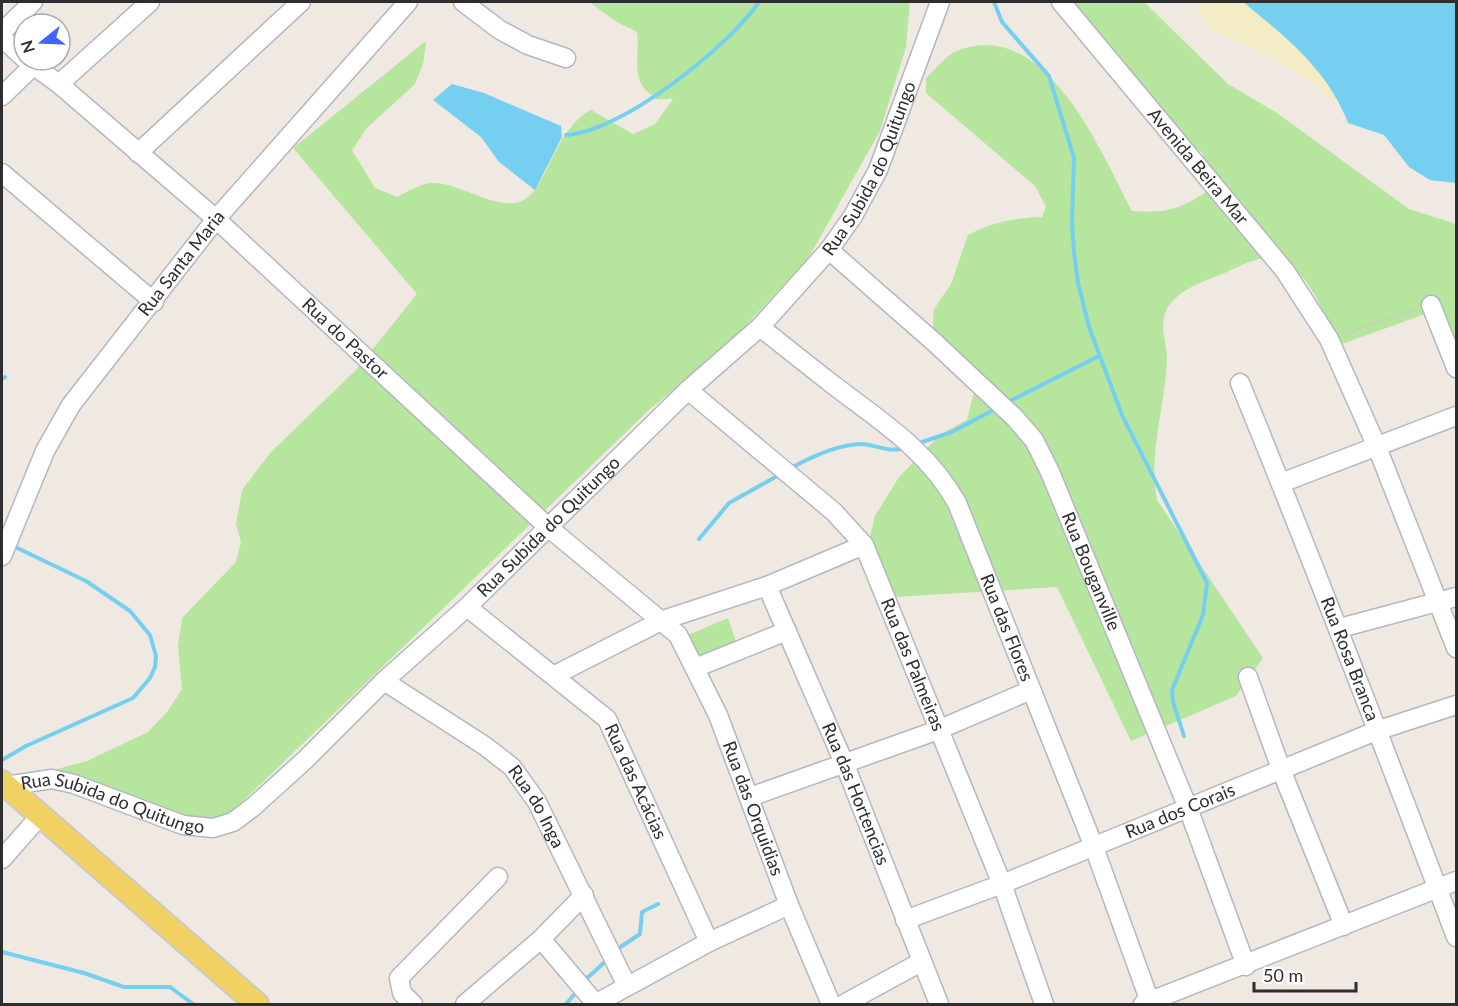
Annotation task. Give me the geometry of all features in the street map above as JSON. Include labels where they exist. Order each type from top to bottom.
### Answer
[{"type":"main road","points":[[4,784],[257,1005]]},
{"type":"street","points":[[2,32],[33,2]]},
{"type":"street","points":[[59,84],[150,2]]},
{"type":"street","points":[[138,153],[301,2]]},
{"type":"street","name":"Rua Santa Maria","points":[[2,556],[45,451],[71,405],[154,302],[216,219],[408,2]]},
{"type":"street","points":[[463,2],[500,30],[528,45],[566,58]]},
{"type":"street","name":"Rua Subida do Quitungo","points":[[4,784],[52,779],[74,784],[183,825],[213,828],[233,822],[252,807],[305,760],[384,681],[467,607],[688,390],[760,327],[830,250],[853,216],[878,170],[940,2]]},
{"type":"street","name":"Avenida Beira Mar","points":[[1061,2],[1285,271],[1329,339],[1448,600],[1456,648]]},
{"type":"street","points":[[2,96],[20,72]]},
{"type":"street","name":"Rua do Pastor","points":[[43,72],[216,219],[549,528],[663,620]]},
{"type":"street","points":[[2,173],[154,302]]},
{"type":"street","name":"Rua Bouganville","points":[[830,250],[934,342],[1014,417],[1034,440],[1050,472],[1188,808],[1246,966]]},
{"type":"street","points":[[1431,306],[1456,368]]},
{"type":"street","name":"Rua das Flores","points":[[760,327],[901,435],[930,462],[945,482],[957,503],[1094,847],[1147,1003]]},
{"type":"street","name":"Rua Rosa Branca","points":[[1240,382],[1340,628],[1376,731],[1456,938]]},
{"type":"street","name":"Rua das Palmeiras","points":[[688,390],[834,512],[864,545],[1002,885],[1044,1005]]},
{"type":"street","points":[[1281,483],[1456,416]]},
{"type":"street","points":[[555,675],[663,620],[767,586],[864,545]]},
{"type":"street","name":"Rua das Hortencias","points":[[767,586],[845,765],[939,1005]]},
{"type":"street","points":[[1340,628],[1448,600]]},
{"type":"street","name":"Rua das Acácias","points":[[467,607],[555,675],[607,719],[709,942]]},
{"type":"street","name":"Rua das Orquidias","points":[[663,620],[682,642],[718,715],[789,904],[831,1005]]},
{"type":"street","points":[[695,668],[787,631]]},
{"type":"street","points":[[1248,677],[1282,772],[1344,926]]},
{"type":"street","name":"Rua do Inga","points":[[384,681],[512,767],[537,802],[627,986]]},
{"type":"street","points":[[750,797],[938,730],[1031,690]]},
{"type":"street","name":"Rua dos Corais","points":[[905,920],[1002,885],[1282,772],[1376,731],[1456,705]]},
{"type":"street","points":[[2,860],[40,816]]},
{"type":"street","points":[[409,1001],[399,987],[399,978],[498,877]]},
{"type":"street","points":[[1147,1003],[1246,966],[1456,881]]},
{"type":"street","points":[[465,1005],[541,939],[584,895]]},
{"type":"street","points":[[541,939],[595,1004],[709,942],[789,904]]},
{"type":"street","points":[[844,1005],[921,962]]},
{"type":"path","points":[[1329,339],[1431,306]]},
{"type":"green space","points":[[589,2],[910,2],[906,47],[880,131],[809,257],[726,347],[649,410],[212,831],[54,770],[87,761],[148,732],[167,712],[182,689],[178,646],[182,618],[236,562],[241,542],[236,524],[242,490],[271,452],[356,370],[417,294],[293,148],[426,41],[423,64],[415,84],[367,128],[352,150],[375,188],[397,197],[418,186],[431,183],[452,186],[499,202],[520,202],[529,197],[537,187],[559,146],[578,119],[591,110],[633,134],[655,124],[673,99],[656,99],[642,85],[637,66],[637,32],[617,22]]},
{"type":"green space","points":[[1073,2],[1144,2],[1228,84],[1277,113],[1409,209],[1456,224],[1456,366],[1428,313],[1339,345],[1310,287],[1288,264],[1275,259],[1254,260],[1188,289],[1170,304],[1163,323],[1167,360],[1154,465],[1157,500],[1263,658],[1236,696],[1131,741],[1057,587],[895,597],[869,541],[875,516],[899,477],[941,434],[967,420],[976,384],[931,345],[934,309],[951,284],[968,235],[1004,222],[1042,217],[1046,207],[1035,186],[926,93],[926,78],[945,59],[957,51],[988,45],[1017,52],[1042,70],[1066,95],[1104,156],[1132,211],[1168,210],[1186,204],[1216,185],[1202,153],[1162,118]]},
{"type":"green space","points":[[728,618],[737,644],[694,663],[683,637]]},
{"type":"sand","points":[[1198,2],[1243,2],[1291,41],[1322,73],[1341,106],[1309,80],[1258,50],[1215,32],[1204,23]]},
{"type":"water","points":[[1243,2],[1456,2],[1456,183],[1430,180],[1409,167],[1384,135],[1348,123],[1329,87],[1304,56]]},
{"type":"water","points":[[452,84],[484,93],[561,126],[562,137],[535,190],[499,162],[481,137],[433,100]]},
{"type":"waterway","points":[[566,135],[589,130],[615,119],[672,84],[724,41],[759,2]]},
{"type":"waterway","points":[[994,2],[1002,22],[1049,76],[1074,158],[1072,223],[1074,252],[1078,283],[1089,327],[1122,415],[1207,583],[1203,615],[1172,690],[1173,702],[1184,736]]},
{"type":"waterway","points":[[1006,403],[1099,356]]},
{"type":"waterway","points":[[916,444],[952,432],[997,408]]},
{"type":"waterway","points":[[791,468],[844,446],[862,444],[888,449],[904,448]]},
{"type":"waterway","points":[[699,539],[729,503],[779,475]]},
{"type":"waterway","points":[[2,760],[26,746],[133,698],[150,678],[155,667],[156,656],[150,635],[130,611],[86,581],[11,545]]},
{"type":"waterway","points":[[616,950],[640,934],[642,912],[658,904]]},
{"type":"waterway","points":[[2,952],[84,973],[124,987],[170,987],[193,1004]]},
{"type":"waterway","points":[[584,981],[607,960]]},
{"type":"waterway","points":[[566,1004],[578,990]]}]
